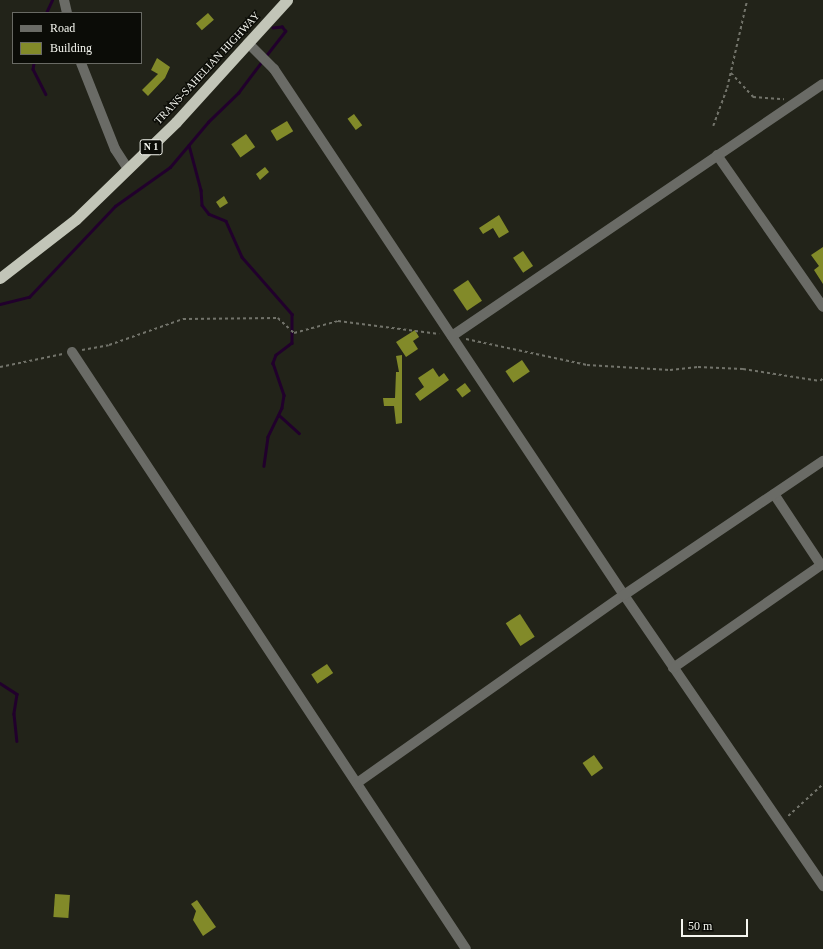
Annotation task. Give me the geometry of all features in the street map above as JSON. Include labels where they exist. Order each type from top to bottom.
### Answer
[{"type":"highway","name":"TRANS-SAHELIAN HIGHWAY","points":[[0,278],[54,238],[128,169],[176,122],[287,0]]},
{"type":"street","points":[[64,0],[67,12]]},
{"type":"street","points":[[248,43],[274,69],[673,668],[823,886]]},
{"type":"street","points":[[81,64],[115,149],[128,169]]},
{"type":"street","points":[[452,336],[800,98],[823,84]]},
{"type":"street","points":[[717,155],[823,307]]},
{"type":"street","points":[[72,352],[466,949]]},
{"type":"street","points":[[357,783],[624,595],[823,461]]},
{"type":"street","points":[[673,668],[821,565],[774,494]]},
{"type":"path","points":[[713,126],[730,73],[747,0]]},
{"type":"path","points":[[730,73],[753,97],[762,100],[800,98]]},
{"type":"path","points":[[0,367],[109,345],[183,319],[278,318],[294,333],[338,321],[452,336],[587,364],[670,370],[698,367],[743,369],[820,382],[823,378]]},
{"type":"path","points":[[780,823],[823,784]]},
{"type":"building","points":[[208,13],[214,20],[202,30],[196,23]]},
{"type":"building","points":[[157,58],[170,67],[165,78],[148,96],[142,90],[158,74],[151,70]]},
{"type":"building","points":[[354,114],[362,125],[356,130],[348,119]]},
{"type":"building","points":[[287,121],[293,131],[277,141],[271,131]]},
{"type":"building","points":[[246,134],[255,147],[240,157],[231,144]]},
{"type":"building","points":[[265,167],[269,172],[260,180],[256,174]]},
{"type":"building","points":[[224,196],[228,203],[220,208],[216,202]]},
{"type":"building","points":[[499,215],[509,232],[499,238],[493,228],[483,234],[479,228]]},
{"type":"building","points":[[823,247],[823,284],[814,270],[819,266],[811,255]]},
{"type":"building","points":[[523,251],[533,266],[523,273],[513,258]]},
{"type":"building","points":[[468,280],[482,301],[467,311],[453,290]]},
{"type":"building","points":[[415,330],[419,337],[413,341],[418,349],[406,357],[396,342]]},
{"type":"building","points":[[402,355],[402,423],[396,424],[394,406],[384,406],[383,398],[395,398],[396,372],[399,372],[396,356]]},
{"type":"building","points":[[522,360],[530,372],[513,383],[505,371]]},
{"type":"building","points":[[433,368],[439,377],[444,373],[449,380],[420,401],[415,394],[424,387],[418,378]]},
{"type":"building","points":[[465,383],[471,391],[462,398],[456,390]]},
{"type":"building","points":[[520,614],[535,637],[520,646],[506,623]]},
{"type":"building","points":[[327,664],[333,673],[317,684],[311,675]]},
{"type":"building","points":[[594,755],[603,768],[592,776],[583,763]]},
{"type":"building","points":[[55,894],[70,895],[68,918],[53,917]]},
{"type":"building","points":[[197,900],[216,927],[203,936],[193,920],[196,911],[191,904]]},
{"type":"waterway","points":[[46,12],[52,0]]},
{"type":"waterway","points":[[265,57],[285,31],[282,27],[273,28]]},
{"type":"waterway","points":[[0,304],[29,297],[115,206],[170,167],[208,122],[238,93],[262,61]]},
{"type":"waterway","points":[[34,64],[33,69],[46,94]]},
{"type":"waterway","points":[[189,145],[201,190],[202,205],[209,214],[226,221],[242,257],[292,314],[292,343],[276,355],[273,363],[284,395],[282,408],[268,437],[264,466]]},
{"type":"waterway","points":[[279,415],[299,433]]},
{"type":"waterway","points":[[0,683],[17,694],[14,714],[17,741]]}]
